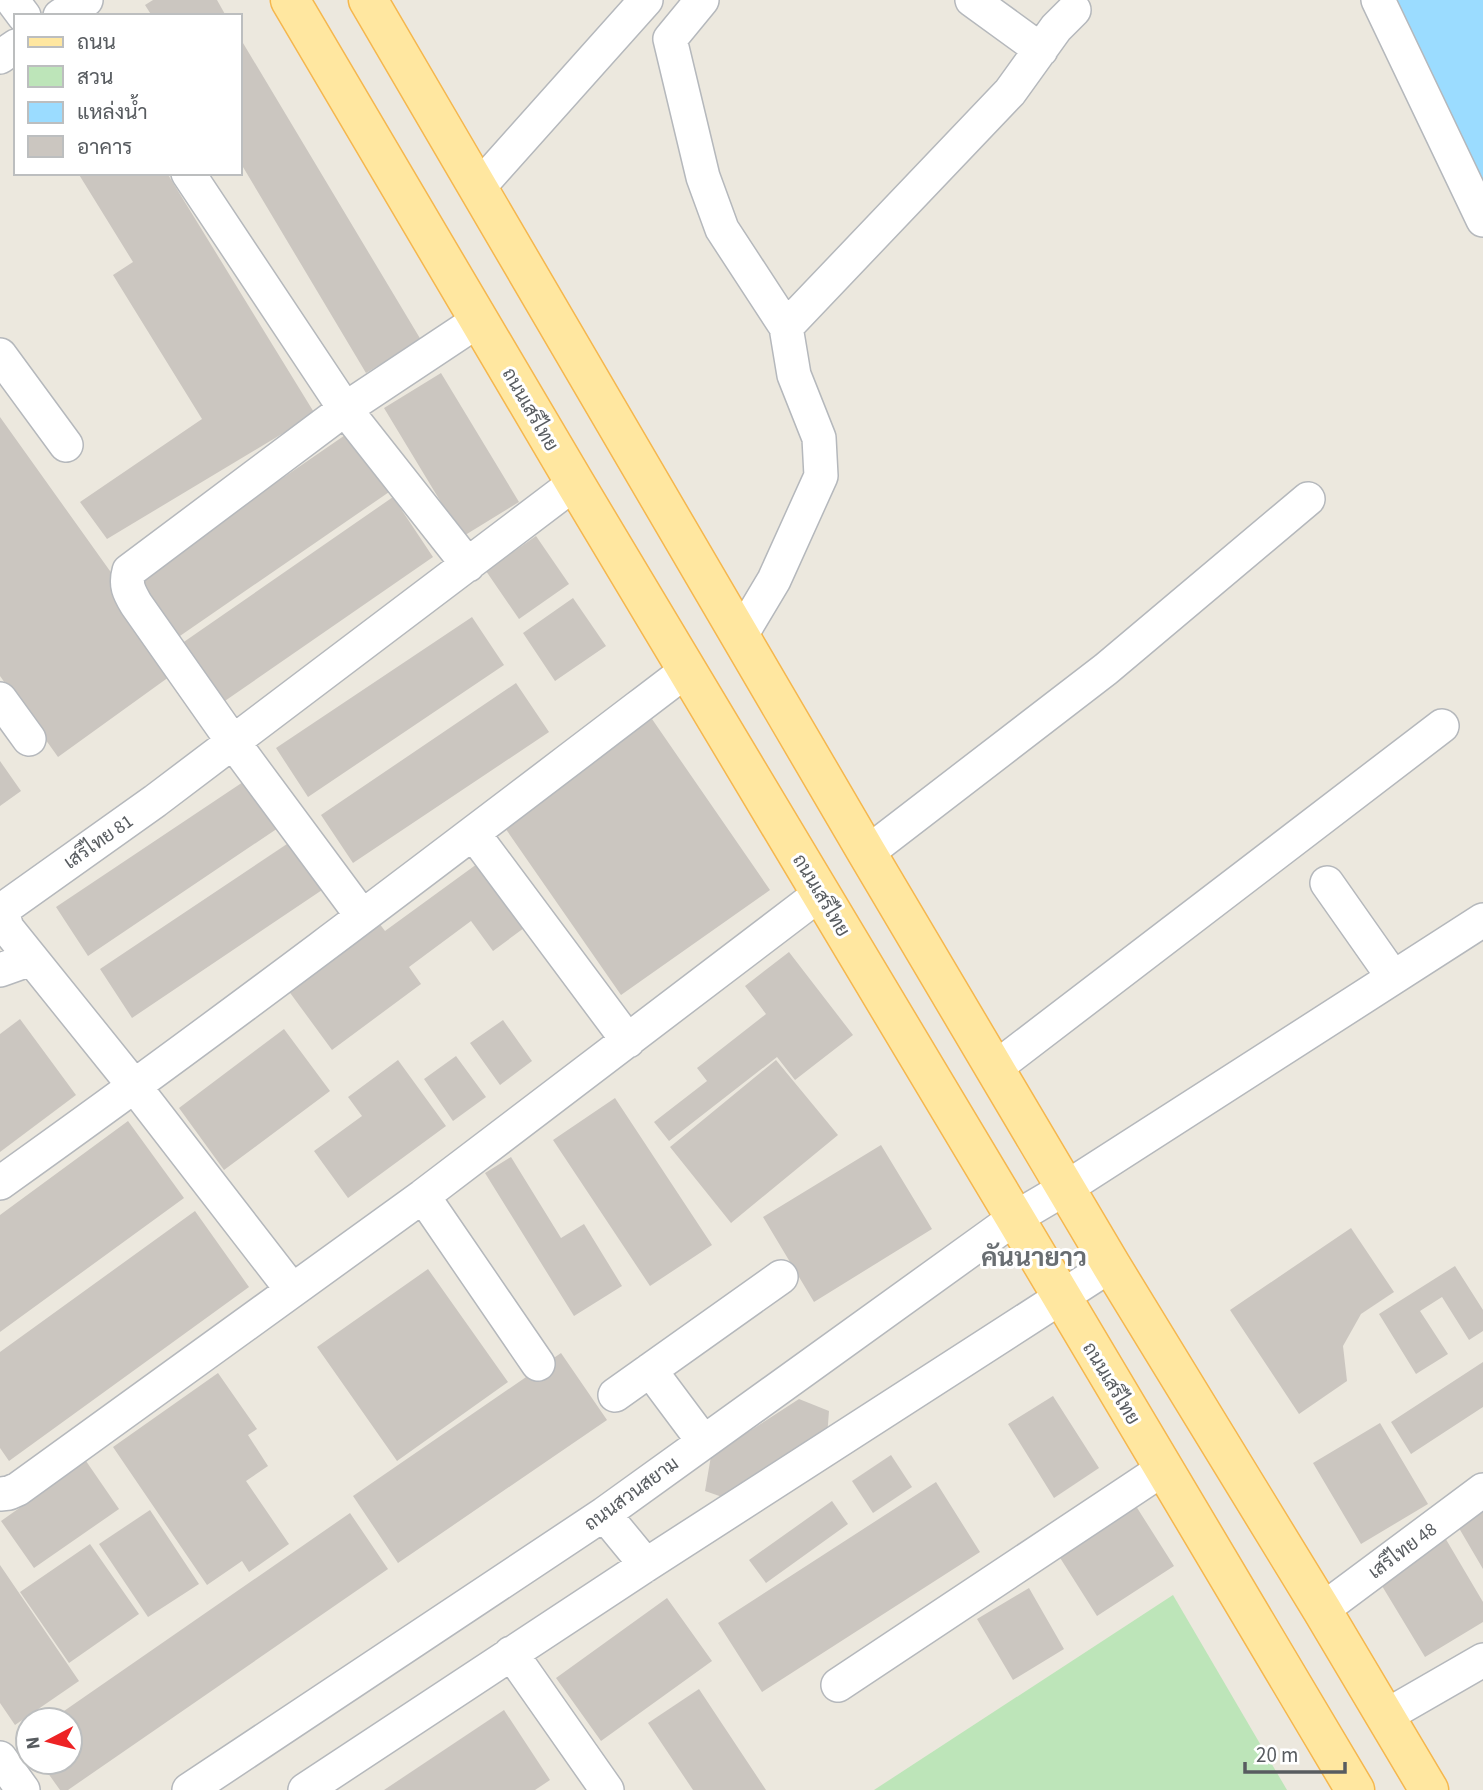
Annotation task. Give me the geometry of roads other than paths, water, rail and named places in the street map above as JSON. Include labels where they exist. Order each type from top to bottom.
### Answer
[{"type":"main road","name":"ถนนเสรีไทย","points":[[290,0],[1355,1790]]},
{"type":"main road","points":[[368,0],[994,1069],[1429,1790]]},
{"type":"street","points":[[479,187],[646,0]]},
{"type":"street","points":[[702,0],[670,39],[703,177],[722,229],[786,327],[794,375],[820,438],[821,476],[774,580],[740,637]]},
{"type":"street","points":[[972,0],[1041,50]]},
{"type":"street","points":[[1378,0],[1483,220]]},
{"type":"street","points":[[786,327],[1010,92],[1056,28],[1074,10]]},
{"type":"street","points":[[189,175],[345,409],[468,565]]},
{"type":"street","points":[[362,916],[233,742],[136,604],[127,588],[127,580],[129,571],[345,409],[479,320]]},
{"type":"street","points":[[0,355],[66,444]]},
{"type":"street","name":"เสรีไทย 81","points":[[292,1290],[135,1087],[7,928],[4,913],[6,907],[155,801],[575,483]]},
{"type":"street","points":[[867,853],[1106,669],[1308,499]]},
{"type":"street","points":[[0,1183],[135,1087],[687,670]]},
{"type":"street","points":[[0,699],[29,738]]},
{"type":"street","points":[[994,1069],[1442,726]]},
{"type":"street","points":[[473,833],[628,1041]]},
{"type":"street","points":[[1327,883],[1393,977]]},
{"type":"street","points":[[0,1494],[18,1489],[423,1196],[821,893]]},
{"type":"street","name":"ถนนสวนสยาม","points":[[189,1790],[604,1514],[1015,1218],[1483,920]]},
{"type":"street","points":[[0,970],[31,959]]},
{"type":"street","points":[[423,1196],[538,1364]]},
{"type":"street","points":[[305,1790],[646,1565],[1111,1265]]},
{"type":"street","points":[[615,1395],[781,1277]]},
{"type":"street","points":[[650,1370],[703,1441]]},
{"type":"street","points":[[838,1685],[1163,1469]]},
{"type":"street","name":"เสรีไทย 48","points":[[1321,1610],[1483,1490]]},
{"type":"street","points":[[604,1514],[646,1565]]},
{"type":"street","points":[[512,1653],[607,1790]]},
{"type":"street","points":[[1384,1717],[1483,1660]]},
{"type":"street","points":[[0,1758],[23,1790]]},
{"type":"water","points":[[1386,0],[1483,0],[1483,210]]},
{"type":"district","name":"คันนายาว","points":[[1034,1257]]}]
